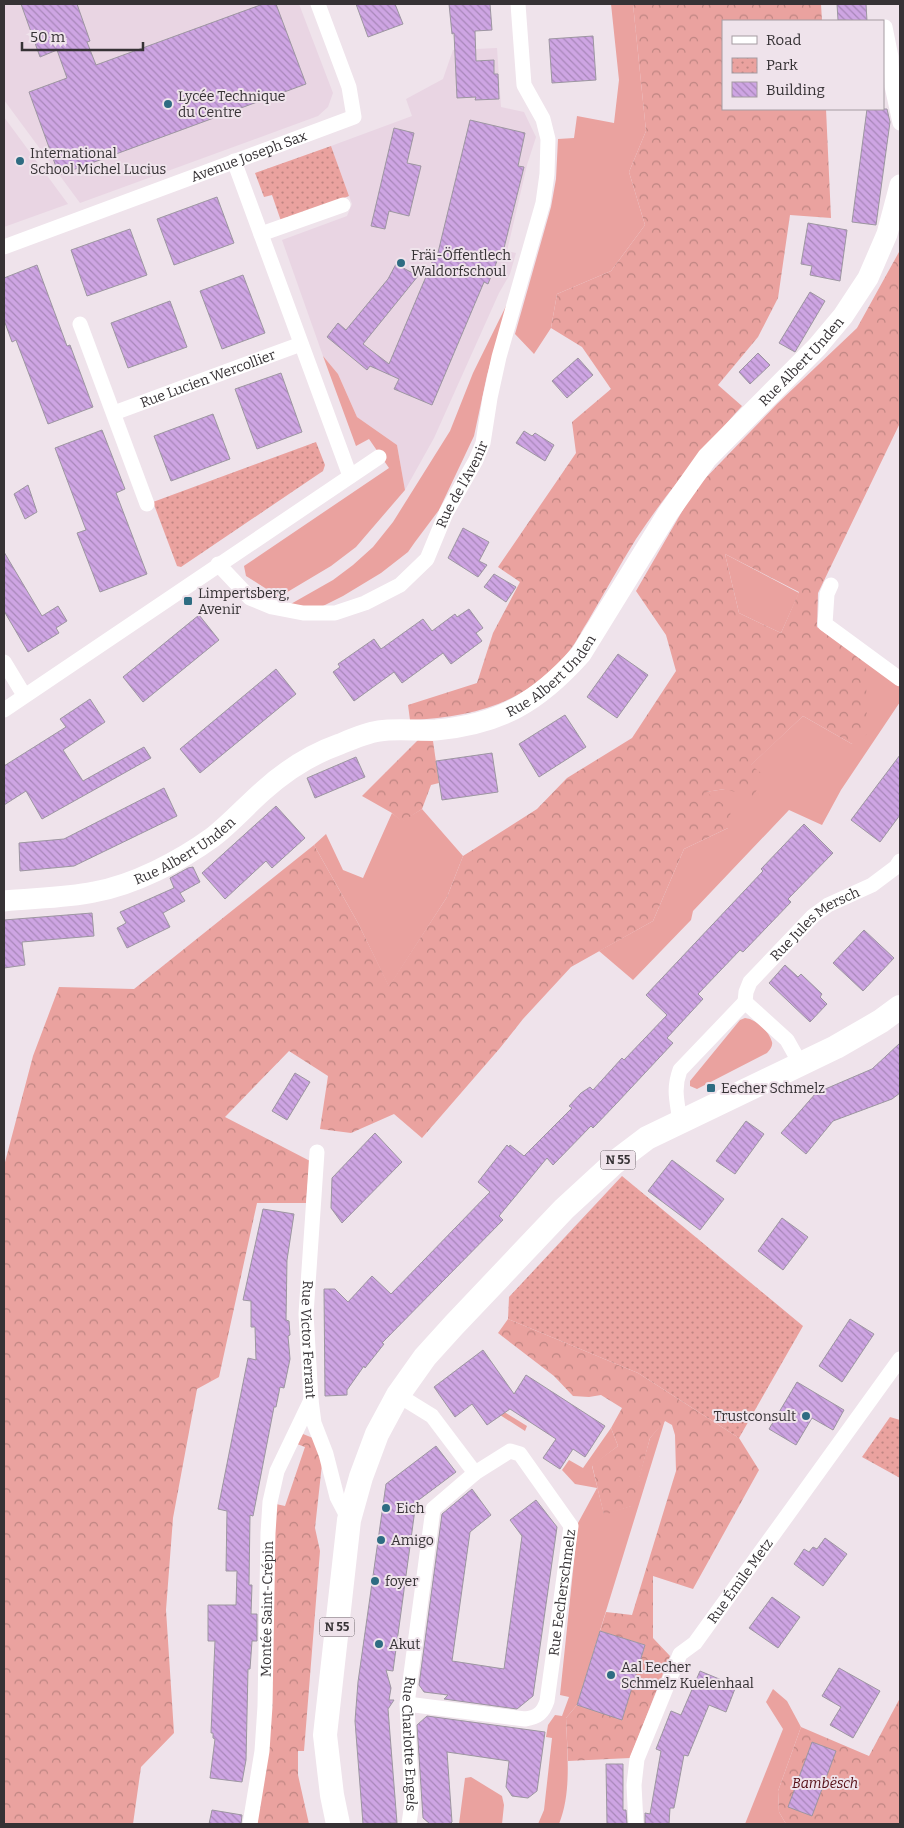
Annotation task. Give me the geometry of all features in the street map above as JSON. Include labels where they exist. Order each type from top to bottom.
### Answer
[{"type":"main road","name":"Rue Albert Unden","points":[[4,901],[94,892],[132,880],[170,864],[213,836],[265,789],[297,765],[339,744],[379,731],[434,730],[461,727],[492,720],[516,709],[564,674],[581,654],[668,513],[707,458],[817,347],[843,316],[868,278],[887,234],[900,185]]},
{"type":"main road","name":"N 55","points":[[338,1824],[332,1795],[325,1735],[349,1520],[364,1468],[377,1434],[398,1395],[425,1357],[590,1183],[647,1138],[844,1043],[881,1021],[900,1007]]},
{"type":"street","name":"Avenue Joseph Sax","points":[[4,247],[354,117],[349,87],[318,4]]},
{"type":"street","name":"Rue de l'Avenir","points":[[218,564],[250,598],[272,607],[303,613],[335,613],[365,603],[400,584],[427,559],[446,513],[483,444],[490,398],[500,357],[543,203],[547,174],[548,139],[544,119],[524,85],[518,4]]},
{"type":"street","points":[[884,26],[891,57],[892,86],[900,123]]},
{"type":"street","points":[[234,161],[350,476]]},
{"type":"street","points":[[261,234],[342,204]]},
{"type":"street","points":[[80,324],[147,504]]},
{"type":"street","name":"Rue Lucien Wercollier","points":[[114,413],[301,344]]},
{"type":"street","points":[[4,710],[379,457]]},
{"type":"street","points":[[831,585],[827,594],[825,624],[900,679]]},
{"type":"street","points":[[4,662],[24,695]]},
{"type":"street","name":"Rue Jules Mersch","points":[[745,1002],[750,982],[813,916],[828,905],[872,885],[900,862]]},
{"type":"street","points":[[680,1121],[675,1090],[680,1070],[745,1002],[787,1040],[801,1065]]},
{"type":"street","name":"Rue Victor Ferrant","points":[[317,1152],[306,1314],[311,1400],[314,1423],[326,1454],[337,1497],[349,1520]]},
{"type":"street","name":"Rue Émile Metz","points":[[636,1824],[634,1785],[637,1759],[680,1654],[695,1643],[900,1359]]},
{"type":"street","points":[[398,1395],[432,1416],[475,1473]]},
{"type":"street","name":"Montée Saint-Crépin","points":[[250,1824],[262,1750],[266,1706],[270,1502],[277,1471],[311,1400]]},
{"type":"street","name":"Rue Eecherschmelz","points":[[407,1704],[525,1719],[535,1717],[543,1712],[547,1701],[571,1526],[520,1454],[510,1451],[475,1473]]},
{"type":"street","name":"Rue Charlotte Engels","points":[[409,1824],[412,1802],[407,1704],[433,1509],[475,1473]]},
{"type":"shaded area","name":"Lycée Technique du Centre","points":[[4,4],[299,4],[333,93],[328,107],[318,116],[80,203],[4,100]]},
{"type":"shaded area","name":"Fräi-Öffentlech Waldorfschoul","points":[[497,48],[501,107],[524,112],[536,137],[527,165],[507,251],[516,253],[510,274],[499,293],[434,438],[405,490],[397,445],[357,417],[338,374],[323,356],[282,240],[347,216],[352,204],[331,146],[412,116],[406,99],[443,79],[453,50]]},
{"type":"shaded area","name":"International School Michel Lucius","points":[[4,117],[68,204],[4,227]]},
{"type":"green space","points":[[611,4],[633,4],[646,131],[629,172],[645,225],[611,271],[557,294],[551,328],[534,354],[515,334],[551,207],[556,179],[558,139],[574,138],[577,116],[614,123],[619,80]]},
{"type":"green space","points":[[633,4],[821,4],[822,20],[722,20],[722,110],[826,110],[831,218],[790,215],[778,298],[758,337],[718,385],[742,406],[660,504],[630,549],[575,643],[553,668],[518,695],[499,704],[457,715],[410,720],[408,705],[477,683],[493,633],[520,582],[498,567],[576,453],[572,422],[611,389],[582,347],[551,328],[557,294],[611,271],[645,225],[629,172],[646,131]]},
{"type":"green space","points":[[331,146],[349,196],[281,221],[272,195],[264,197],[255,173]]},
{"type":"green space","points":[[900,246],[900,423],[818,593],[817,627],[866,662],[867,734],[852,744],[803,716],[751,765],[766,777],[752,797],[725,789],[706,792],[731,810],[728,828],[684,849],[653,921],[571,967],[523,1019],[422,1138],[394,1114],[351,1133],[320,1129],[328,1076],[289,1051],[225,1117],[310,1161],[306,1203],[257,1203],[219,1377],[197,1389],[173,1518],[166,1610],[174,1733],[141,1767],[133,1824],[4,1824],[4,1166],[33,1056],[59,987],[134,989],[314,845],[358,923],[389,986],[447,897],[463,856],[537,809],[567,778],[632,738],[676,671],[666,635],[636,591],[695,489],[778,403],[857,328],[899,252]],"holes":[[[725,554],[799,592],[781,633],[739,613]]]},
{"type":"green space","points":[[506,306],[487,375],[474,436],[439,510],[408,552],[381,573],[321,607],[289,605],[333,580],[353,565],[373,547],[393,522],[450,431],[473,373]]},
{"type":"green space","points":[[323,356],[338,374],[357,417],[397,445],[405,490],[356,547],[331,566],[279,597],[246,576],[244,566],[389,468],[369,439],[356,446]]},
{"type":"green space","points":[[316,442],[325,465],[323,471],[181,567],[177,566],[153,502]]},
{"type":"green space","points":[[725,554],[799,593],[781,633],[739,613]]},
{"type":"green space","points":[[866,662],[900,686],[900,702],[841,790],[822,825],[789,810],[693,911],[691,920],[633,980],[599,951],[653,921],[684,849],[728,828],[705,792],[725,789],[803,716],[852,744]]},
{"type":"green space","points":[[418,740],[433,741],[439,783],[431,785],[422,809],[402,822],[392,813],[362,796]]},
{"type":"green space","points":[[422,809],[463,856],[447,897],[389,987],[358,923],[314,845],[326,834],[343,870],[363,878],[392,813],[402,821]]},
{"type":"green space","points":[[745,1018],[758,1023],[768,1034],[772,1043],[769,1051],[697,1089],[690,1086],[690,1081],[740,1020]]},
{"type":"green space","points":[[622,1176],[803,1326],[739,1438],[638,1373],[508,1319],[509,1297]]},
{"type":"green space","points":[[508,1319],[638,1373],[739,1438],[759,1470],[693,1589],[653,1576],[653,1638],[670,1656],[630,1758],[568,1761],[566,1718],[577,1705],[622,1719],[645,1645],[600,1631],[606,1612],[632,1615],[676,1471],[675,1435],[672,1425],[665,1421],[650,1438],[632,1506],[604,1515],[592,1465],[618,1446],[611,1428],[622,1408],[601,1395],[589,1397],[573,1396],[554,1376],[498,1333]]},
{"type":"green space","points":[[490,1403],[527,1426],[525,1431],[500,1415]]},
{"type":"green space","points":[[890,1417],[900,1420],[900,1478],[862,1457]]},
{"type":"green space","points":[[665,1420],[577,1705],[566,1718],[568,1772],[563,1812],[559,1824],[538,1824],[544,1810],[552,1738],[546,1737],[548,1725],[555,1715],[562,1716],[569,1697],[560,1695],[578,1523],[597,1488],[575,1484],[562,1470],[569,1460],[583,1468],[611,1428],[618,1446],[592,1466],[604,1514],[631,1506],[650,1438]]},
{"type":"green space","points":[[303,1434],[313,1438],[322,1464],[315,1528],[320,1551],[304,1751],[298,1751],[298,1775],[309,1824],[257,1824],[276,1504],[285,1506],[305,1447],[297,1444],[300,1436]]},
{"type":"green space","points":[[773,1689],[787,1701],[801,1727],[778,1791],[779,1812],[786,1824],[745,1824],[783,1729],[766,1702]]},
{"type":"green space","name":"Bambësch","points":[[900,1698],[900,1824],[786,1824],[779,1812],[778,1791],[801,1727],[869,1756]]},
{"type":"green space","points":[[471,1777],[502,1796],[504,1805],[502,1824],[459,1824],[465,1778]]},
{"type":"building","points":[[21,4],[77,4],[90,41],[87,42],[96,65],[263,4],[276,4],[306,84],[59,175],[29,92],[67,78],[57,50],[40,57]]},
{"type":"building","points":[[356,4],[395,4],[403,24],[368,37]]},
{"type":"building","points":[[449,4],[490,4],[492,30],[475,31],[476,61],[494,60],[494,74],[498,74],[499,99],[475,100],[476,97],[457,98],[454,33],[452,34]]},
{"type":"building","points":[[837,4],[866,4],[867,20],[838,20]]},
{"type":"building","points":[[593,36],[596,80],[552,83],[549,39]]},
{"type":"building","points":[[887,109],[890,122],[876,225],[852,222],[867,110]]},
{"type":"building","points":[[470,120],[525,133],[518,166],[524,167],[503,252],[501,251],[488,284],[484,282],[432,405],[394,389],[399,379],[370,366],[367,370],[327,337],[338,323],[346,330],[388,279],[396,264],[418,276],[363,344],[389,364],[433,260],[436,261]]},
{"type":"building","points":[[394,128],[414,133],[407,163],[421,166],[409,216],[389,211],[385,229],[371,226]]},
{"type":"building","points":[[217,197],[234,243],[174,265],[157,219]]},
{"type":"building","points":[[808,223],[847,230],[840,281],[810,275],[812,266],[801,264]]},
{"type":"building","points":[[130,229],[147,275],[87,296],[71,250]]},
{"type":"building","points":[[37,265],[67,346],[70,345],[93,407],[48,424],[16,340],[12,342],[4,320],[4,278]]},
{"type":"building","points":[[243,275],[265,333],[222,349],[200,291]]},
{"type":"building","points":[[810,292],[825,301],[795,352],[779,343]]},
{"type":"building","points":[[170,301],[187,347],[128,368],[111,323]]},
{"type":"building","points":[[758,353],[770,365],[750,384],[739,372]]},
{"type":"building","points":[[578,358],[593,375],[567,398],[552,381]]},
{"type":"building","points":[[281,373],[302,432],[257,449],[235,389]]},
{"type":"building","points":[[213,414],[230,459],[171,481],[154,436]]},
{"type":"building","points":[[102,430],[125,489],[116,493],[147,574],[100,592],[77,533],[86,530],[55,448]]},
{"type":"building","points":[[524,431],[532,436],[535,433],[554,445],[545,461],[516,443]]},
{"type":"building","points":[[28,485],[37,512],[25,519],[14,494]]},
{"type":"building","points":[[463,528],[489,542],[479,561],[487,565],[478,577],[448,558]]},
{"type":"building","points":[[4,552],[42,616],[58,606],[67,621],[56,628],[59,633],[28,652],[4,611]]},
{"type":"building","points":[[494,574],[516,587],[506,602],[484,587]]},
{"type":"building","points":[[469,609],[483,628],[476,633],[482,641],[451,664],[443,653],[402,683],[394,672],[354,701],[333,672],[340,667],[338,664],[374,639],[381,649],[423,619],[432,631],[455,614],[457,617]]},
{"type":"building","points":[[199,615],[219,640],[143,702],[123,677]]},
{"type":"building","points":[[618,654],[648,675],[617,718],[587,697]]},
{"type":"building","points":[[276,669],[296,694],[200,773],[180,749]]},
{"type":"building","points":[[90,699],[105,722],[63,750],[83,781],[144,747],[151,758],[42,819],[26,791],[4,805],[4,766],[66,727],[60,719]]},
{"type":"building","points":[[565,715],[586,747],[539,777],[519,744]]},
{"type":"building","points":[[492,753],[498,792],[442,800],[436,761]]},
{"type":"building","points":[[900,755],[900,815],[880,842],[851,820]]},
{"type":"building","points":[[356,757],[365,777],[315,798],[307,778]]},
{"type":"building","points":[[164,788],[177,816],[74,866],[20,871],[19,843],[64,839]]},
{"type":"building","points":[[276,806],[305,838],[272,868],[266,861],[225,899],[202,873]]},
{"type":"building","points":[[804,824],[833,853],[788,899],[791,902],[743,952],[740,950],[698,994],[703,999],[667,1038],[673,1043],[615,1105],[593,1128],[591,1126],[553,1165],[547,1158],[499,1216],[503,1220],[382,1343],[384,1344],[365,1368],[364,1366],[347,1390],[347,1395],[325,1396],[324,1289],[335,1289],[348,1302],[372,1276],[391,1294],[490,1192],[478,1182],[507,1145],[509,1147],[510,1145],[524,1156],[572,1108],[569,1106],[581,1093],[590,1087],[593,1090],[622,1058],[624,1060],[667,1015],[646,995],[763,871],[761,869]]},
{"type":"building","points":[[193,867],[200,882],[180,893],[185,901],[163,913],[170,927],[127,948],[117,928],[126,923],[120,912],[174,888],[170,878]]},
{"type":"building","points":[[92,913],[94,936],[22,942],[25,965],[4,968],[4,920]]},
{"type":"building","points":[[864,930],[894,958],[863,991],[833,963]]},
{"type":"building","points":[[785,965],[798,977],[801,974],[822,994],[820,997],[827,1004],[810,1022],[769,983]]},
{"type":"building","points":[[900,1043],[900,1093],[892,1099],[833,1121],[806,1154],[781,1133],[816,1093],[872,1069]]},
{"type":"building","points":[[295,1073],[310,1082],[287,1120],[272,1111]]},
{"type":"building","points":[[746,1121],[764,1134],[735,1174],[716,1161]]},
{"type":"building","points":[[375,1133],[402,1162],[342,1223],[331,1208],[332,1178]]},
{"type":"building","points":[[672,1160],[724,1199],[700,1230],[648,1191]]},
{"type":"building","points":[[263,1209],[294,1214],[287,1260],[286,1320],[289,1321],[290,1359],[284,1388],[280,1387],[276,1407],[274,1407],[253,1516],[250,1515],[249,1585],[252,1585],[251,1614],[257,1614],[257,1641],[252,1641],[250,1669],[248,1669],[246,1760],[242,1782],[210,1778],[215,1739],[213,1738],[213,1733],[211,1733],[215,1641],[208,1641],[208,1605],[236,1605],[237,1571],[226,1571],[227,1511],[218,1509],[248,1358],[256,1360],[255,1327],[251,1327],[251,1301],[243,1300]]},
{"type":"building","points":[[782,1218],[808,1237],[783,1270],[758,1251]]},
{"type":"building","points":[[850,1319],[874,1334],[842,1382],[819,1366]]},
{"type":"building","points":[[483,1350],[514,1394],[526,1375],[605,1426],[585,1457],[573,1449],[560,1469],[543,1458],[556,1439],[510,1409],[487,1425],[472,1404],[455,1417],[434,1387]]},
{"type":"building","points":[[797,1382],[844,1410],[833,1430],[812,1418],[796,1445],[769,1429]]},
{"type":"building","points":[[436,1446],[456,1472],[416,1502],[393,1671],[386,1670],[391,1688],[389,1700],[394,1700],[388,1709],[397,1823],[363,1824],[355,1721],[358,1682],[386,1484]]},
{"type":"building","points":[[472,1489],[491,1515],[470,1532],[452,1661],[504,1669],[522,1536],[510,1520],[536,1500],[557,1527],[533,1696],[517,1709],[444,1699],[448,1695],[424,1692],[419,1685],[442,1514]]},
{"type":"building","points":[[825,1538],[847,1554],[823,1586],[794,1564],[804,1549],[809,1552],[813,1547],[817,1549]]},
{"type":"building","points":[[772,1597],[800,1617],[778,1648],[749,1628]]},
{"type":"building","name":"Aal Eecher Schmelz Kuelenhaal","points":[[600,1631],[645,1645],[622,1720],[577,1705]]},
{"type":"building","points":[[839,1668],[880,1691],[853,1738],[830,1725],[841,1707],[822,1696]]},
{"type":"building","points":[[700,1671],[736,1686],[726,1712],[709,1705],[688,1756],[684,1755],[674,1808],[670,1808],[669,1824],[645,1824],[645,1813],[650,1814],[661,1751],[656,1749],[671,1711],[681,1715]]},
{"type":"building","points":[[427,1716],[545,1732],[537,1791],[528,1798],[512,1796],[506,1787],[509,1761],[447,1752],[452,1822],[450,1824],[430,1824],[423,1818],[417,1725]]},
{"type":"building","points":[[812,1742],[836,1751],[812,1816],[788,1807]]},
{"type":"building","points":[[606,1764],[623,1764],[623,1810],[626,1810],[627,1824],[607,1824]]},
{"type":"building","points":[[212,1810],[242,1815],[241,1824],[209,1824]]},
{"type":"place","name":"Lycée Technique du Centre","points":[[168,104]]},
{"type":"place","name":"International School Michel Lucius","points":[[20,161]]},
{"type":"place","name":"Fräi-Öffentlech Waldorfschoul","points":[[401,263]]},
{"type":"place","name":"Limpertsberg, Avenir","points":[[188,601]]},
{"type":"place","name":"Eecher Schmelz","points":[[711,1088]]},
{"type":"place","name":"Trustconsult","points":[[806,1416]]},
{"type":"place","name":"Eich","points":[[386,1508]]},
{"type":"place","name":"Amigo","points":[[381,1540]]},
{"type":"place","name":"foyer","points":[[375,1581]]},
{"type":"place","name":"Akut","points":[[379,1644]]},
{"type":"place","name":"Aal Eecher Schmelz Kuelenhaal","points":[[611,1675]]}]
